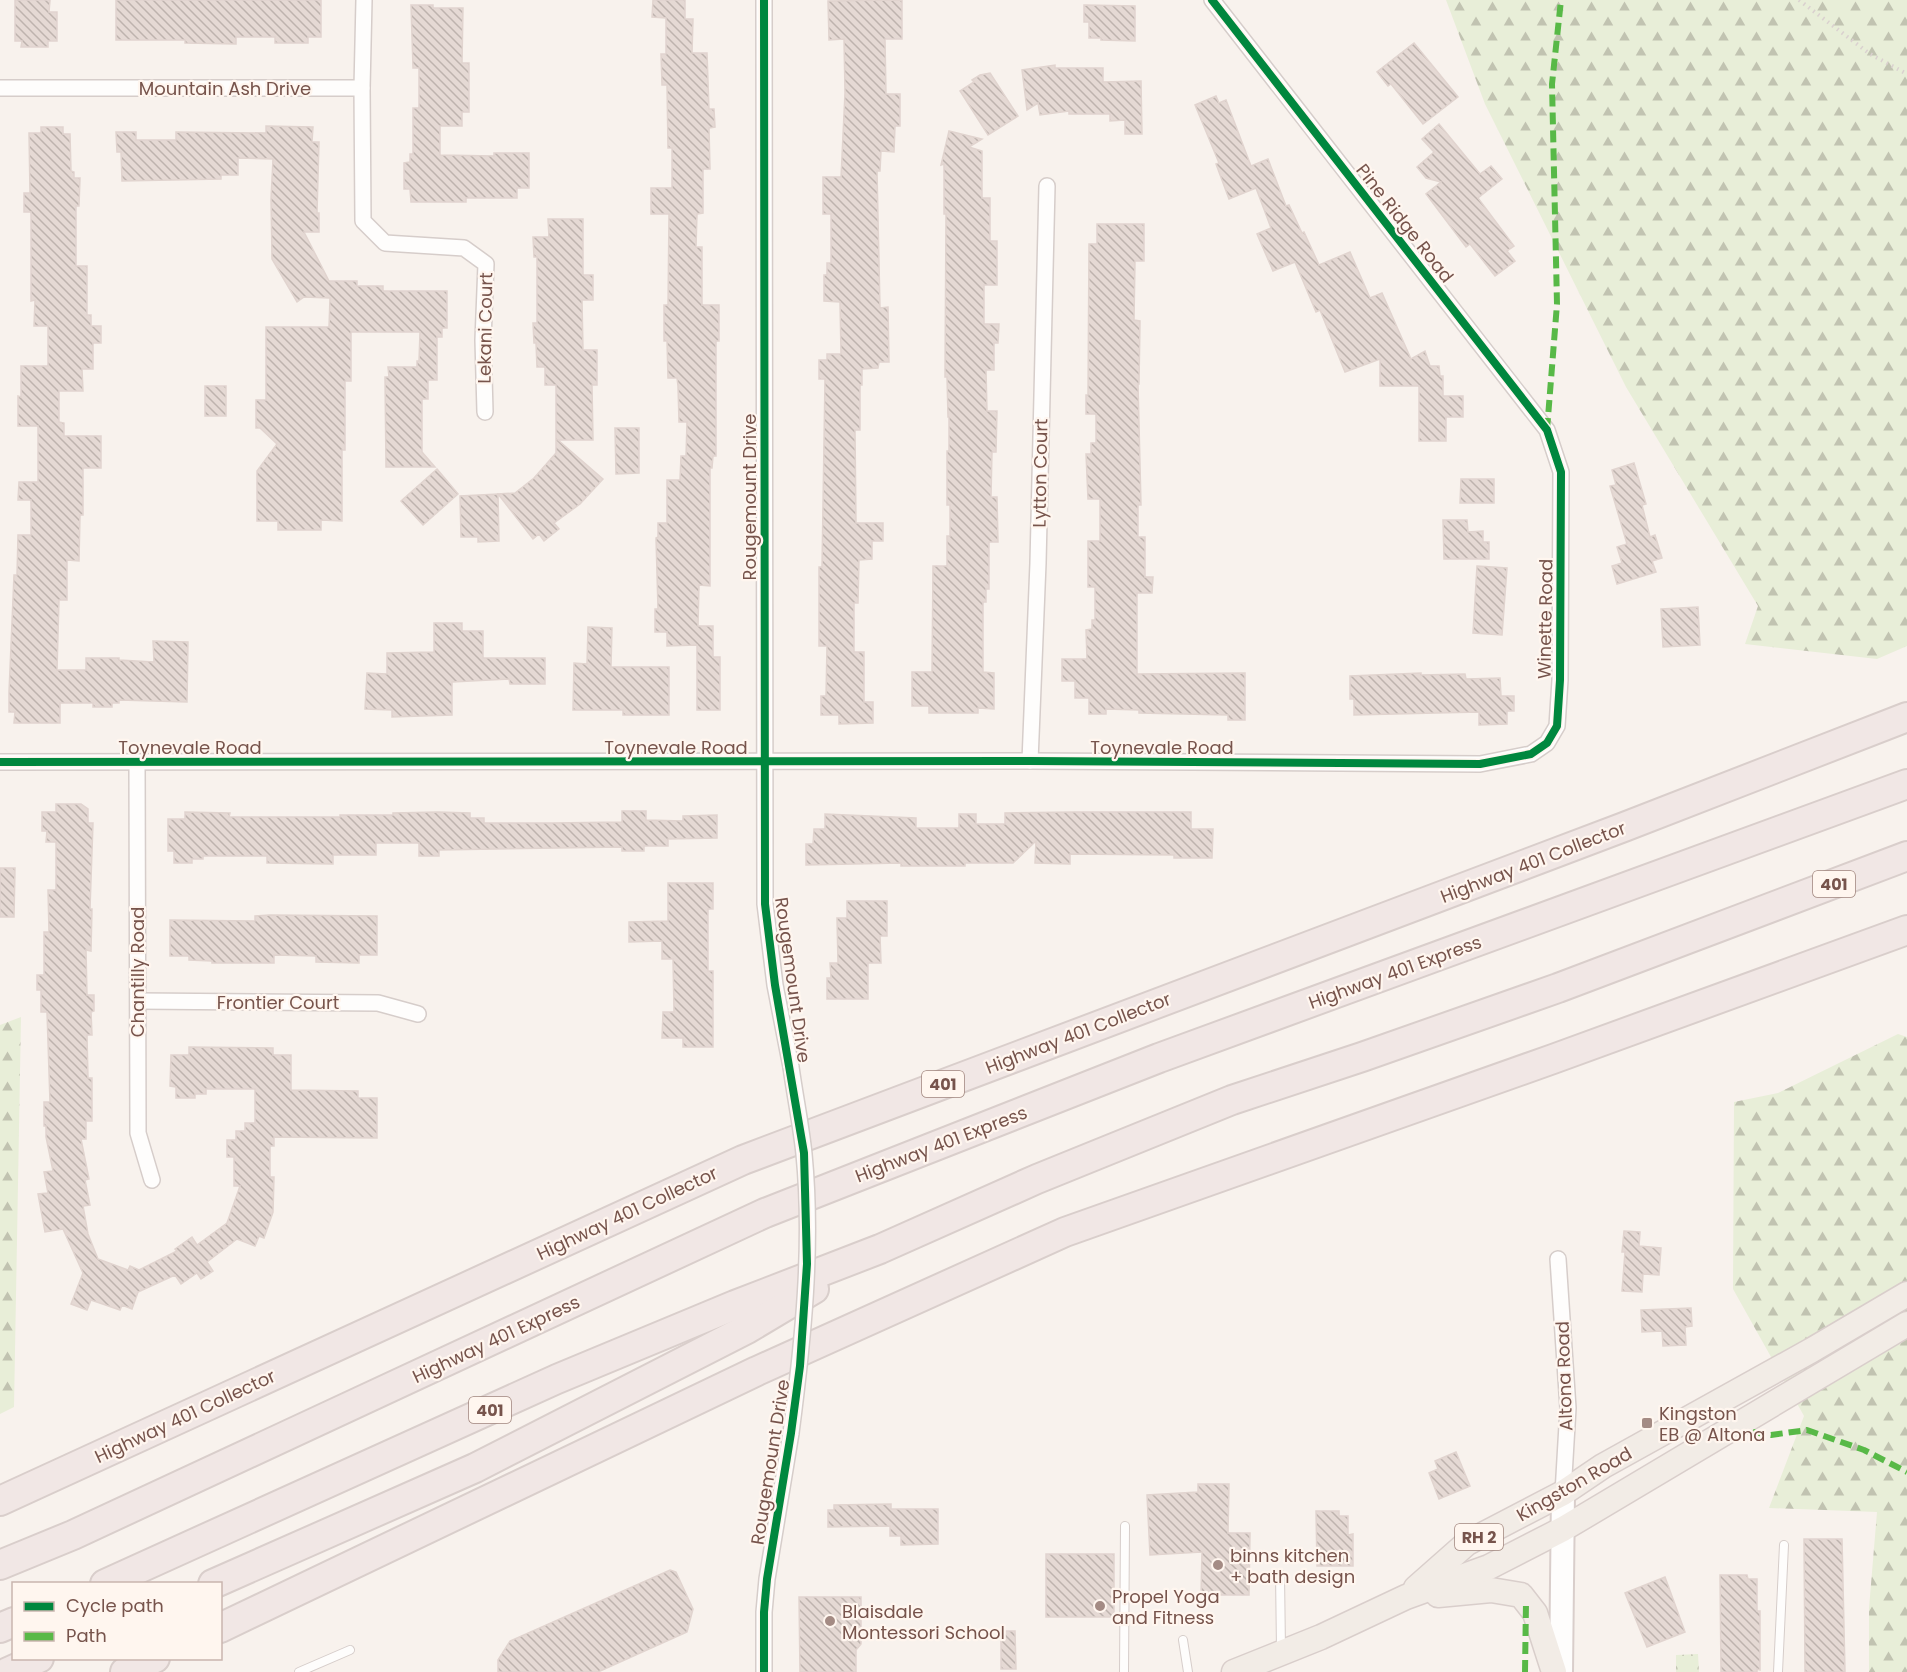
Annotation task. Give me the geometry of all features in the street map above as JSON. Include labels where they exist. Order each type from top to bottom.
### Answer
[{"type":"highway","name":"Highway 401 Collector","points":[[0,1501],[743,1160],[1624,827],[1907,717]]},
{"type":"highway","name":"Highway 401 Express","points":[[0,1566],[765,1213],[1159,1058],[1907,784]]},
{"type":"highway","name":"401","points":[[109,1582],[557,1379],[735,1305],[880,1249],[1037,1179],[1232,1100],[1558,988],[1907,856]]},
{"type":"highway","points":[[222,1627],[758,1371],[1065,1232],[1553,1059],[1907,930]]},
{"type":"highway","points":[[218,1582],[475,1468],[747,1329],[880,1249]]},
{"type":"highway","points":[[8,1672],[37,1660]]},
{"type":"highway","points":[[125,1672],[153,1660]]},
{"type":"main road","name":"Kingston Road","points":[[1406,1597],[1467,1543],[1563,1493],[1603,1466],[1812,1350],[1907,1294]]},
{"type":"main road","name":"Kingston Road","points":[[1234,1672],[1281,1654],[1406,1597],[1489,1567],[1563,1528],[1907,1324]]},
{"type":"main road","name":"Altona Road","points":[[1561,1672],[1563,1493]]},
{"type":"main road","points":[[1406,1597],[1491,1590],[1521,1595],[1535,1613],[1554,1672]]},
{"type":"street","points":[[362,88],[364,0]]},
{"type":"street","name":"Rougemount Drive","points":[[764,0],[765,904],[775,985],[804,1153],[807,1264],[800,1366],[767,1579],[764,1612],[764,1672]]},
{"type":"street","name":"Pine Ridge Road","points":[[1212,0],[1547,429],[1561,472]]},
{"type":"street","name":"Mountain Ash Drive","points":[[0,88],[362,88]]},
{"type":"street","name":"Lekani Court","points":[[362,88],[363,221],[385,243],[464,248],[486,264],[483,340],[485,411]]},
{"type":"street","name":"Lytton Court","points":[[1030,761],[1038,563],[1047,186]]},
{"type":"street","name":"Winette Road","points":[[1531,754],[1547,743],[1557,726],[1560,680],[1561,472]]},
{"type":"street","name":"Toynevale Road","points":[[0,762],[1030,761],[1480,764],[1531,754]]},
{"type":"street","name":"Chantilly Road","points":[[137,762],[138,1133],[152,1180]]},
{"type":"street","name":"Frontier Court","points":[[138,1001],[378,1003],[418,1014]]},
{"type":"street","name":"Altona Road","points":[[1558,1259],[1568,1408],[1563,1493]]},
{"type":"lane","points":[[1124,1672],[1125,1526]]},
{"type":"lane","points":[[1778,1672],[1784,1545]]},
{"type":"lane","points":[[1280,1574],[1281,1654]]},
{"type":"lane","points":[[1183,1640],[1188,1672]]},
{"type":"lane","points":[[299,1672],[350,1650]]},
{"type":"path","points":[[1799,0],[1870,54],[1907,74]]},
{"type":"green space","points":[[1446,0],[1907,0],[1907,646],[1877,659],[1745,644],[1758,606],[1626,387],[1485,104]]},
{"type":"green space","points":[[21,1017],[14,1407],[0,1414],[0,1025]]},
{"type":"green space","points":[[1898,1034],[1907,1037],[1907,1672],[1869,1672],[1869,1608],[1877,1512],[1769,1508],[1804,1416],[1733,1289],[1734,1102],[1778,1093]]},
{"type":"green space","points":[[1698,1654],[1699,1672],[1676,1672],[1676,1655]]},
{"type":"building","points":[[15,0],[50,0],[49,12],[57,12],[57,41],[48,41],[48,47],[21,47],[22,41],[15,41]]},
{"type":"building","points":[[116,0],[321,0],[321,37],[308,37],[308,43],[275,43],[275,37],[236,37],[236,44],[185,43],[185,40],[116,40]]},
{"type":"building","points":[[653,0],[685,0],[685,19],[693,19],[692,53],[707,53],[709,109],[714,109],[715,127],[709,128],[710,169],[703,169],[703,213],[697,214],[696,247],[702,247],[702,305],[719,305],[719,341],[716,341],[716,456],[713,456],[712,468],[710,468],[710,586],[699,585],[698,626],[713,626],[713,657],[720,657],[720,710],[697,710],[697,645],[667,646],[667,632],[655,632],[655,609],[658,609],[656,538],[658,537],[658,523],[667,523],[667,480],[680,480],[681,456],[686,456],[687,422],[679,422],[677,378],[668,378],[667,341],[664,341],[664,305],[668,305],[669,214],[651,214],[651,188],[672,188],[672,148],[668,148],[667,85],[662,85],[661,54],[666,54],[666,18],[652,17]]},
{"type":"building","points":[[902,0],[902,39],[885,39],[886,94],[900,94],[900,126],[895,126],[894,152],[881,151],[880,171],[877,171],[880,308],[888,307],[889,362],[879,362],[878,368],[862,369],[860,430],[855,430],[856,523],[883,523],[883,541],[872,541],[872,559],[859,560],[858,603],[854,603],[854,652],[864,652],[864,702],[873,702],[873,723],[839,724],[839,715],[821,715],[821,696],[826,696],[827,646],[819,646],[825,379],[819,379],[819,360],[827,360],[827,354],[841,354],[840,302],[824,301],[824,275],[827,275],[827,263],[831,263],[831,214],[823,214],[823,177],[841,177],[845,93],[844,39],[829,40],[828,1]]},
{"type":"building","points":[[411,5],[463,8],[462,63],[469,63],[469,112],[462,112],[462,126],[440,126],[440,155],[494,156],[494,153],[529,153],[529,188],[517,188],[517,198],[466,198],[466,202],[411,202],[410,189],[404,189],[404,163],[410,162],[410,154],[413,154],[413,108],[419,108],[419,68],[413,68]]},
{"type":"building","points":[[1084,5],[1135,6],[1135,41],[1089,38],[1089,22],[1084,22]]},
{"type":"building","points":[[1414,43],[1458,97],[1423,124],[1391,84],[1388,86],[1377,72]]},
{"type":"building","points":[[1055,65],[1055,68],[1103,68],[1103,82],[1141,81],[1142,134],[1125,134],[1125,120],[1110,121],[1110,114],[1069,114],[1069,111],[1040,115],[1038,103],[1027,110],[1022,70]]},
{"type":"building","points":[[990,73],[1018,116],[988,135],[960,91],[980,75]]},
{"type":"building","points":[[1216,96],[1219,103],[1226,100],[1251,166],[1268,159],[1286,206],[1289,205],[1319,265],[1350,252],[1370,298],[1382,293],[1411,359],[1425,351],[1430,366],[1439,366],[1440,376],[1443,376],[1443,396],[1463,396],[1463,417],[1446,417],[1446,441],[1419,441],[1419,386],[1380,386],[1380,359],[1345,372],[1320,310],[1316,312],[1295,262],[1273,271],[1257,234],[1271,228],[1256,188],[1229,199],[1216,164],[1219,163],[1195,105]]},
{"type":"building","points":[[1439,124],[1480,174],[1491,166],[1502,179],[1478,198],[1514,246],[1507,251],[1515,261],[1495,276],[1470,244],[1466,247],[1426,194],[1441,182],[1426,178],[1417,167],[1434,152],[1422,139]]},
{"type":"building","points":[[266,126],[313,127],[312,142],[319,142],[317,213],[319,213],[319,232],[304,232],[329,281],[357,281],[357,286],[383,286],[383,291],[447,291],[447,328],[442,328],[442,337],[437,337],[437,380],[428,380],[428,399],[422,399],[422,452],[435,467],[386,467],[385,377],[389,377],[388,367],[417,367],[420,332],[351,332],[351,381],[345,381],[342,521],[321,520],[321,530],[278,530],[278,521],[257,521],[257,471],[277,444],[260,428],[256,428],[256,400],[266,400],[266,327],[329,327],[330,298],[304,297],[297,302],[272,259],[273,159],[238,158],[238,175],[221,175],[221,179],[122,181],[121,152],[117,152],[116,132],[136,132],[136,140],[176,140],[176,132],[266,133]]},
{"type":"building","points":[[41,127],[63,127],[63,134],[70,134],[71,171],[74,172],[74,178],[80,178],[79,206],[76,206],[76,266],[87,266],[87,315],[91,315],[91,326],[101,326],[101,343],[93,343],[93,369],[82,369],[83,391],[59,391],[59,422],[64,423],[64,436],[101,436],[101,468],[83,468],[83,515],[80,515],[79,561],[67,560],[67,600],[59,600],[57,670],[86,670],[86,658],[119,658],[119,660],[154,662],[153,641],[188,642],[187,702],[119,700],[119,703],[112,703],[112,707],[93,707],[93,703],[60,703],[60,723],[14,723],[15,712],[9,712],[9,692],[14,575],[17,575],[18,535],[31,535],[31,500],[18,500],[19,482],[38,482],[38,426],[18,426],[18,396],[21,397],[21,366],[48,366],[48,326],[34,326],[35,300],[31,301],[31,212],[24,212],[24,193],[30,193],[29,133],[41,133]]},
{"type":"building","points":[[949,131],[982,139],[969,147],[982,151],[982,198],[990,198],[990,241],[997,241],[997,285],[984,285],[984,324],[999,324],[998,343],[994,343],[994,370],[986,370],[987,411],[997,411],[996,452],[992,452],[991,497],[997,497],[998,542],[989,542],[989,589],[986,589],[986,602],[983,602],[983,672],[994,673],[994,709],[978,708],[978,713],[929,713],[929,706],[912,706],[912,672],[932,672],[933,566],[947,566],[947,536],[950,536],[950,505],[947,505],[949,417],[947,377],[945,377],[946,214],[944,214],[944,164],[941,165]]},
{"type":"building","points":[[548,219],[583,219],[583,275],[593,275],[593,300],[582,300],[583,350],[597,350],[597,385],[592,385],[593,440],[558,440],[603,479],[580,504],[554,523],[559,529],[544,541],[539,534],[533,539],[498,494],[515,493],[534,478],[556,453],[556,385],[545,385],[545,367],[537,367],[533,323],[537,323],[537,257],[534,257],[533,237],[549,237]]},
{"type":"building","points":[[1097,224],[1144,224],[1144,261],[1135,261],[1134,320],[1140,321],[1138,384],[1141,505],[1138,505],[1138,537],[1145,537],[1145,577],[1153,577],[1152,593],[1137,593],[1137,674],[1245,673],[1245,720],[1228,720],[1228,715],[1139,713],[1139,710],[1106,709],[1106,714],[1089,714],[1089,698],[1075,698],[1075,681],[1062,681],[1062,659],[1087,659],[1086,630],[1092,629],[1092,620],[1095,620],[1095,587],[1088,587],[1088,541],[1100,541],[1100,499],[1088,499],[1086,454],[1091,454],[1091,443],[1096,443],[1096,414],[1086,414],[1086,395],[1088,395],[1089,244],[1097,244]]},
{"type":"building","points":[[205,386],[226,386],[226,416],[205,416]]},
{"type":"building","points":[[615,428],[639,428],[639,473],[616,474]]},
{"type":"building","points":[[1634,463],[1646,504],[1642,505],[1650,537],[1655,535],[1662,558],[1652,561],[1656,572],[1617,584],[1612,566],[1622,563],[1617,547],[1627,544],[1610,486],[1616,485],[1612,470]]},
{"type":"building","points":[[437,469],[458,494],[423,525],[401,501]]},
{"type":"building","points":[[1461,479],[1494,479],[1494,503],[1460,503]]},
{"type":"building","points":[[498,494],[499,541],[478,542],[478,537],[461,537],[460,496]]},
{"type":"building","points":[[1443,520],[1467,520],[1468,532],[1483,531],[1483,542],[1489,542],[1489,559],[1444,559]]},
{"type":"building","points":[[1477,566],[1507,568],[1502,635],[1473,633]]},
{"type":"building","points":[[1698,607],[1700,645],[1663,647],[1661,609]]},
{"type":"building","points":[[434,623],[462,623],[462,631],[483,631],[483,658],[545,658],[545,684],[510,684],[509,679],[452,682],[452,715],[392,717],[392,710],[365,709],[367,673],[387,674],[387,653],[434,652]]},
{"type":"building","points":[[588,627],[612,628],[611,667],[669,667],[669,715],[623,715],[623,710],[573,710],[574,663],[587,664]]},
{"type":"building","points":[[1421,673],[1421,675],[1465,674],[1466,679],[1500,678],[1501,696],[1514,696],[1514,711],[1507,711],[1507,724],[1479,725],[1479,712],[1354,715],[1354,699],[1350,699],[1350,676]]},
{"type":"building","points":[[56,804],[81,804],[88,809],[88,823],[93,823],[91,951],[86,950],[87,995],[94,995],[94,1011],[91,1012],[92,1035],[87,1035],[88,1078],[92,1078],[92,1121],[86,1121],[86,1139],[81,1139],[89,1179],[85,1180],[90,1205],[83,1206],[88,1234],[98,1259],[128,1270],[130,1266],[139,1270],[177,1251],[175,1249],[192,1237],[197,1245],[227,1223],[240,1186],[234,1186],[234,1157],[227,1157],[227,1140],[236,1140],[236,1131],[245,1131],[245,1123],[255,1123],[255,1089],[206,1089],[206,1094],[195,1094],[195,1098],[176,1098],[176,1087],[170,1086],[171,1055],[189,1055],[189,1047],[273,1048],[273,1055],[291,1055],[291,1090],[358,1091],[358,1098],[377,1098],[377,1138],[274,1137],[274,1146],[270,1146],[270,1177],[274,1177],[273,1212],[264,1238],[259,1236],[255,1246],[237,1239],[207,1262],[213,1271],[201,1279],[197,1273],[181,1284],[175,1275],[138,1292],[132,1309],[122,1305],[120,1310],[91,1300],[87,1310],[71,1304],[83,1273],[63,1229],[45,1232],[38,1194],[48,1193],[44,1172],[53,1171],[46,1126],[44,1126],[44,1102],[50,1102],[47,1012],[41,1012],[41,990],[37,990],[37,975],[44,975],[44,932],[49,932],[48,890],[56,890],[56,842],[46,842],[47,831],[42,831],[42,812],[56,812]]},
{"type":"building","points":[[622,811],[646,811],[646,820],[683,821],[683,816],[717,815],[717,838],[668,839],[668,846],[644,846],[644,851],[622,851],[622,847],[439,850],[439,856],[419,856],[419,843],[376,843],[376,855],[333,855],[333,864],[267,863],[267,856],[203,856],[203,859],[192,859],[192,863],[174,863],[174,851],[168,851],[168,819],[185,819],[185,812],[230,813],[229,817],[340,817],[340,815],[438,812],[470,813],[470,818],[484,818],[484,823],[553,823],[622,822]]},
{"type":"building","points":[[1191,812],[1191,829],[1213,829],[1212,858],[1174,858],[1174,855],[1070,854],[1070,864],[1035,863],[1036,841],[1013,863],[965,863],[965,866],[901,866],[901,863],[806,865],[806,844],[813,844],[814,829],[825,829],[825,814],[916,818],[916,828],[959,828],[959,814],[976,814],[976,824],[1005,824],[1005,813]]},
{"type":"building","points":[[0,868],[15,868],[14,917],[0,917]]},
{"type":"building","points":[[668,883],[713,883],[713,909],[708,909],[708,971],[713,971],[713,1047],[683,1047],[683,1038],[662,1038],[663,1012],[674,1012],[673,959],[662,959],[662,941],[629,942],[629,922],[668,921]]},
{"type":"building","points":[[847,901],[887,901],[887,936],[880,936],[881,963],[868,963],[868,999],[827,999],[827,978],[831,978],[830,963],[838,963],[837,918],[847,918]]},
{"type":"building","points":[[255,916],[377,916],[377,955],[359,955],[359,963],[316,962],[316,956],[274,955],[274,963],[212,963],[212,961],[189,960],[189,956],[170,956],[170,920],[255,921]]},
{"type":"building","points":[[1624,1231],[1640,1232],[1639,1246],[1661,1248],[1659,1275],[1643,1274],[1642,1292],[1622,1291]]},
{"type":"building","points":[[1691,1308],[1692,1326],[1685,1327],[1686,1345],[1663,1346],[1662,1331],[1642,1332],[1641,1310]]},
{"type":"building","points":[[1456,1452],[1470,1486],[1439,1499],[1429,1473],[1438,1469],[1435,1461]]},
{"type":"building","points":[[1198,1484],[1229,1484],[1228,1533],[1250,1533],[1249,1595],[1201,1595],[1202,1552],[1150,1555],[1147,1495],[1198,1492]]},
{"type":"building","points":[[891,1504],[891,1509],[938,1509],[938,1544],[901,1545],[901,1536],[890,1536],[890,1526],[828,1527],[828,1510],[834,1510],[834,1505]]},
{"type":"building","points":[[1316,1511],[1339,1511],[1339,1516],[1348,1516],[1348,1535],[1353,1534],[1353,1566],[1317,1566]]},
{"type":"building","points":[[1804,1539],[1842,1539],[1845,1672],[1805,1672]]},
{"type":"building","points":[[1046,1554],[1114,1554],[1114,1617],[1046,1617]]},
{"type":"building","points":[[670,1570],[676,1572],[693,1609],[687,1632],[598,1672],[498,1672],[498,1660],[510,1641]]},
{"type":"building","points":[[1720,1575],[1747,1575],[1748,1579],[1757,1579],[1757,1611],[1760,1611],[1760,1670],[1757,1669],[1757,1672],[1721,1672]]},
{"type":"building","points":[[1665,1577],[1685,1632],[1647,1647],[1625,1593]]},
{"type":"building","name":"Blaisdale Montessori School","points":[[799,1597],[861,1597],[861,1644],[856,1650],[856,1672],[800,1672]]},
{"type":"building","points":[[1001,1631],[1015,1631],[1016,1669],[1001,1669]]},
{"type":"marked path","points":[[1547,430],[1557,304],[1552,84],[1561,0]]},
{"type":"marked path","points":[[1753,1432],[1771,1435],[1807,1430],[1864,1450],[1907,1472]]},
{"type":"marked path","points":[[1525,1672],[1526,1602]]},
{"type":"cycle path","points":[[764,0],[765,904],[775,985],[804,1153],[807,1264],[800,1366],[767,1579],[764,1612],[764,1672]]},
{"type":"cycle path","points":[[0,762],[1030,761],[1480,764],[1531,754],[1547,743],[1557,726],[1560,680],[1561,472],[1547,430],[1212,0]]},
{"type":"place","name":"Kingston EB @ Altona","points":[[1647,1423]]},
{"type":"place","name":"binns kitchen + bath design","points":[[1218,1565]]},
{"type":"place","name":"Propel Yoga and Fitness","points":[[1100,1606]]},
{"type":"place","name":"Blaisdale Montessori School","points":[[830,1621]]}]
